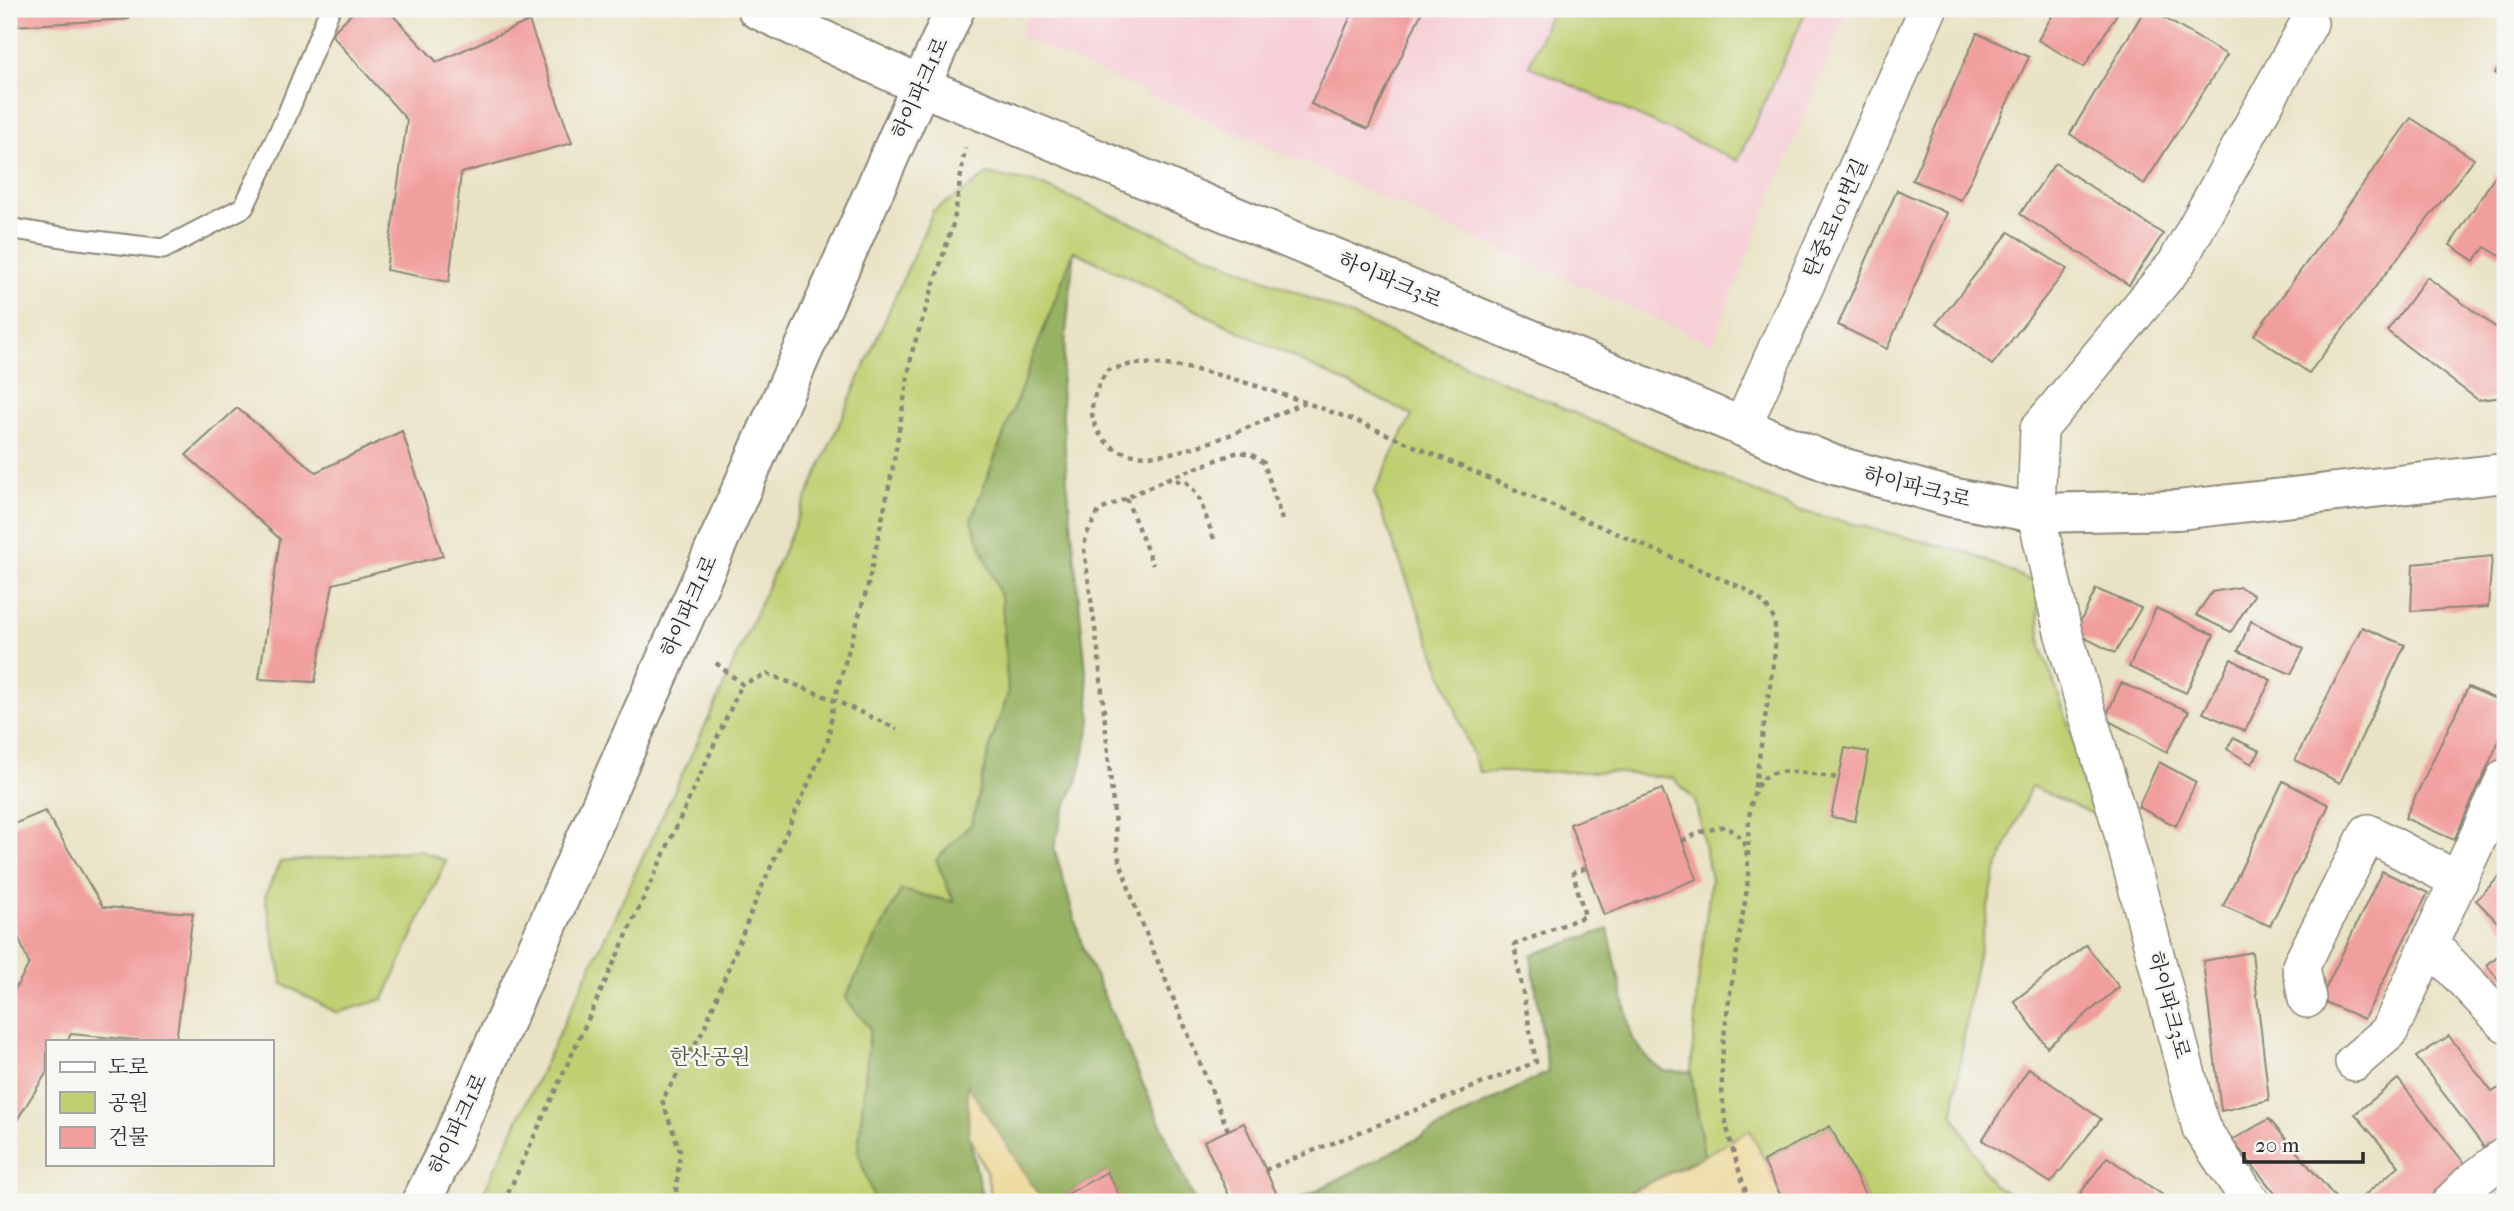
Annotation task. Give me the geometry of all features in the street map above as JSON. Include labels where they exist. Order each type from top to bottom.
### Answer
[{"type":"street","name":"하이파크3로","points":[[757,9],[921,86],[1833,465],[1950,497],[2036,513],[2178,510],[2505,473]]},
{"type":"street","name":"하이파크1로","points":[[421,1202],[463,1115],[955,9]]},
{"type":"street","name":"탄중로101번길","points":[[1742,427],[1928,9]]},
{"type":"street","points":[[2036,513],[2039,429],[2176,264],[2309,23]]},
{"type":"street","name":"하이파크3로","points":[[2036,513],[2063,632],[2121,826],[2202,1128],[2252,1202]]},
{"type":"street","points":[[2354,1062],[2389,1032],[2502,792]]},
{"type":"street","points":[[2306,999],[2301,966],[2368,833],[2459,881]]},
{"type":"street","points":[[2430,944],[2505,1023]]},
{"type":"street","points":[[2451,1202],[2470,1183],[2505,1156]]},
{"type":"lane","points":[[9,228],[163,249],[244,207],[287,114],[330,9]]},
{"type":"path","points":[[675,1202],[680,1151],[662,1100],[703,1031],[759,893],[828,740],[834,700],[868,584],[892,472],[912,352],[954,221],[967,139]]},
{"type":"path","points":[[1305,402],[1208,443],[1174,453],[1140,456],[1120,452],[1105,441],[1094,426],[1093,404],[1098,384],[1108,370],[1135,364],[1173,366],[1219,376],[1305,402],[1354,420],[1745,589],[1765,604],[1775,621],[1775,652],[1750,809],[1748,867],[1723,1056],[1722,1088],[1730,1142],[1749,1202]]},
{"type":"path","points":[[1228,1130],[1124,877],[1116,842],[1098,650],[1083,549],[1086,535],[1099,511],[1166,479],[1238,452],[1251,454],[1264,463],[1282,520]]},
{"type":"path","points":[[1166,479],[1186,482],[1198,495],[1214,539]]},
{"type":"path","points":[[1126,499],[1153,565]]},
{"type":"path","points":[[716,663],[743,684]]},
{"type":"path","points":[[504,1202],[743,684],[768,674],[897,729]]},
{"type":"path","points":[[1754,792],[1764,778],[1777,772],[1839,778]]},
{"type":"path","points":[[1682,841],[1701,832],[1725,826],[1737,834],[1744,845],[1748,867]]},
{"type":"path","points":[[1265,1170],[1536,1062],[1514,945],[1585,916],[1573,873],[1587,867]]},
{"type":"shaded area","points":[[1030,9],[1848,9],[1712,344],[1018,36]]},
{"type":"green space","points":[[1552,9],[1807,9],[1738,161],[1529,66]]},
{"type":"green space","name":"한산공원","points":[[987,174],[1036,183],[1357,318],[1797,510],[1969,553],[2036,583],[2041,646],[2102,818],[2031,786],[1995,874],[1970,993],[1953,1114],[1992,1184],[2026,1202],[1869,1202],[1830,1126],[1763,1161],[1750,1131],[1704,1156],[1691,1072],[1697,991],[1711,879],[1695,800],[1673,778],[1609,772],[1479,772],[1374,492],[1412,415],[1074,251],[971,520],[1002,600],[1008,694],[991,743],[972,824],[937,860],[954,903],[870,1028],[858,1152],[875,1202],[479,1202],[717,701],[933,211]]},
{"type":"green space","points":[[1074,250],[1061,387],[1067,481],[1091,721],[1078,779],[1064,810],[1054,847],[1083,948],[1195,1202],[1123,1202],[1106,1172],[1053,1202],[1043,1202],[967,1085],[969,1135],[983,1202],[875,1202],[858,1152],[870,1028],[845,998],[901,890],[954,902],[936,860],[972,823],[991,743],[1008,694],[1002,600],[971,520]]},
{"type":"green space","points":[[419,850],[446,861],[384,999],[337,1013],[283,984],[265,896],[280,862]]},
{"type":"green space","points":[[1608,929],[1632,1038],[1649,1060],[1664,1071],[1691,1072],[1704,1156],[1608,1202],[1294,1202],[1548,1072],[1531,955]]},
{"type":"sand","points":[[967,1084],[1043,1202],[993,1202],[986,1171],[969,1135]]},
{"type":"sand","points":[[1750,1130],[1784,1202],[1609,1202],[1685,1166]]},
{"type":"building","points":[[9,9],[127,9],[129,19],[13,26],[9,37]]},
{"type":"building","points":[[356,9],[387,9],[437,62],[529,21],[572,143],[461,173],[449,282],[386,270],[407,120],[331,34]]},
{"type":"building","points":[[1354,9],[1423,9],[1368,129],[1311,104]]},
{"type":"building","points":[[2056,9],[2120,9],[2084,67],[2038,40]]},
{"type":"building","points":[[2145,9],[2227,55],[2144,184],[2070,134]]},
{"type":"building","points":[[1977,33],[2029,57],[1961,200],[1912,180]]},
{"type":"building","points":[[2505,58],[2505,80],[2495,73]]},
{"type":"building","points":[[2411,118],[2474,159],[2309,373],[2254,335]]},
{"type":"building","points":[[2505,161],[2505,249],[2500,256],[2485,247],[2474,261],[2450,245]]},
{"type":"building","points":[[2055,163],[2163,234],[2129,285],[2020,214]]},
{"type":"building","points":[[1897,190],[1947,213],[1887,349],[1838,325]]},
{"type":"building","points":[[2009,232],[2067,269],[1992,365],[1937,323]]},
{"type":"building","points":[[2427,277],[2505,334],[2505,397],[2478,400],[2387,331]]},
{"type":"building","points":[[237,408],[316,472],[402,431],[443,556],[333,584],[315,682],[259,679],[280,539],[186,455]]},
{"type":"building","points":[[2492,556],[2488,607],[2411,611],[2413,564]]},
{"type":"building","points":[[2240,587],[2254,595],[2231,632],[2196,615],[2212,592]]},
{"type":"building","points":[[2096,589],[2141,608],[2115,653],[2075,633]]},
{"type":"building","points":[[2156,608],[2214,635],[2186,693],[2129,667]]},
{"type":"building","points":[[2251,621],[2304,649],[2291,674],[2238,651]]},
{"type":"building","points":[[2362,627],[2405,645],[2340,783],[2295,760]]},
{"type":"building","points":[[2231,659],[2271,680],[2245,731],[2203,713]]},
{"type":"building","points":[[2121,683],[2189,711],[2167,752],[2105,719]]},
{"type":"building","points":[[2468,687],[2505,703],[2505,728],[2454,840],[2405,818]]},
{"type":"building","points":[[2233,738],[2260,751],[2252,764],[2227,749]]},
{"type":"building","points":[[1845,748],[1869,752],[1855,821],[1831,817]]},
{"type":"building","points":[[2159,762],[2196,782],[2176,826],[2138,807]]},
{"type":"building","points":[[2283,781],[2329,805],[2270,926],[2223,906]]},
{"type":"building","points":[[1662,789],[1697,879],[1604,915],[1570,824]]},
{"type":"building","points":[[45,811],[103,907],[193,913],[176,1040],[135,1040],[71,1034],[68,1040],[46,1040],[46,1074],[12,1128],[9,1126],[9,1000],[29,964],[9,913],[9,826]]},
{"type":"building","points":[[2382,871],[2428,893],[2364,1019],[2320,1000]]},
{"type":"building","points":[[2505,871],[2505,930],[2476,900]]},
{"type":"building","points":[[2086,945],[2119,987],[2047,1047],[2014,1001]]},
{"type":"building","points":[[2505,950],[2505,989],[2487,965]]},
{"type":"building","points":[[2252,952],[2269,1100],[2221,1111],[2203,961]]},
{"type":"building","points":[[2449,1036],[2492,1092],[2505,1085],[2505,1134],[2484,1147],[2416,1057]]},
{"type":"building","points":[[2029,1068],[2101,1119],[2051,1183],[1982,1140]]},
{"type":"building","points":[[2398,1079],[2469,1169],[2429,1202],[2363,1202],[2360,1199],[2399,1166],[2355,1114]]},
{"type":"building","points":[[2269,1119],[2339,1202],[2282,1202],[2232,1140]]},
{"type":"building","points":[[1244,1123],[1279,1199],[1272,1202],[1232,1202],[1204,1141]]},
{"type":"building","points":[[1830,1126],[1869,1202],[1784,1202],[1763,1161]]},
{"type":"building","points":[[2107,1157],[2173,1202],[2074,1202]]},
{"type":"building","points":[[1107,1172],[1123,1202],[1053,1202]]}]
